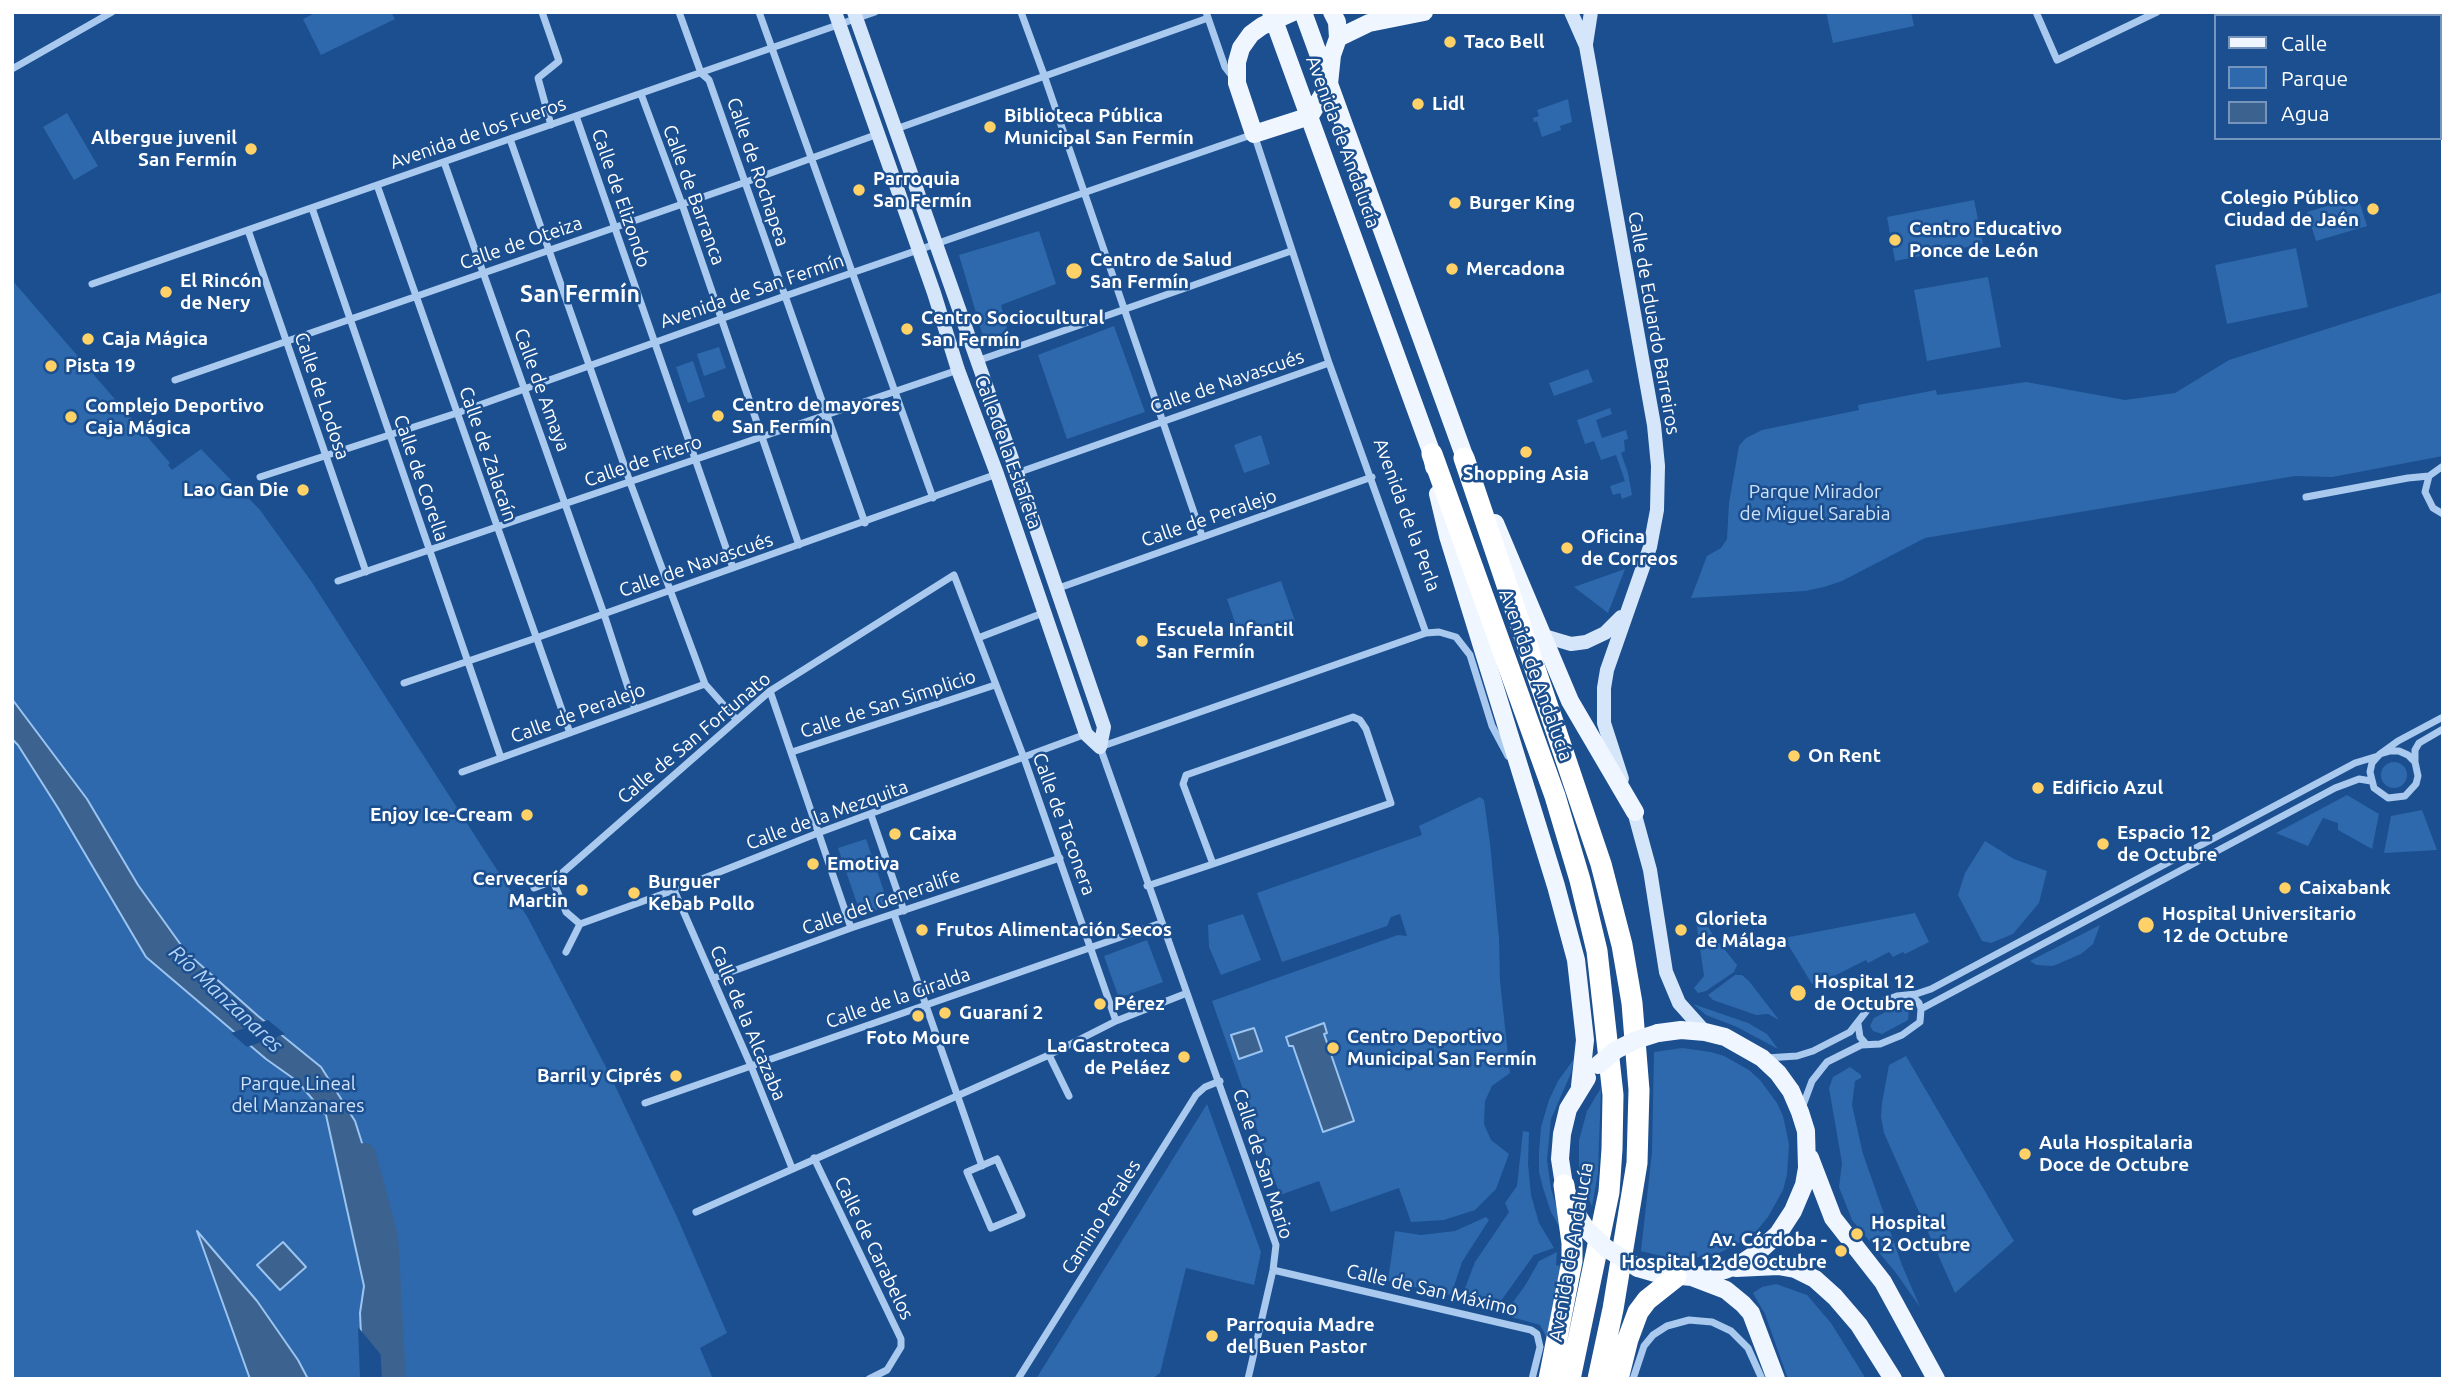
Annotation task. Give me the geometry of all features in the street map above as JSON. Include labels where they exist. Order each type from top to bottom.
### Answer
[{"type":"highway","name":"Avenida de Andalucía","points":[[1432,454],[1555,796],[1580,880],[1597,951],[1613,1095],[1612,1149],[1609,1192],[1570,1379]]},
{"type":"highway","name":"Avenida de Andalucía","points":[[1464,458],[1601,864],[1622,945],[1632,1003],[1639,1090],[1637,1163],[1615,1297],[1598,1379]]},
{"type":"highway","points":[[1549,1379],[1572,1261],[1572,1236],[1564,1185]]},
{"type":"highway","points":[[1618,1379],[1638,1312],[1647,1300],[1684,1277]]},
{"type":"main road","name":"Avenida de la Perla","points":[[1254,134],[1237,83],[1237,62],[1241,48],[1251,34],[1273,16],[1293,12]]},
{"type":"main road","name":"Avenida de Andalucía","points":[[1303,12],[1464,458]]},
{"type":"main road","points":[[1254,134],[1310,116],[1329,85],[1332,55],[1338,38],[1337,22],[1332,12]]},
{"type":"main road","points":[[1338,38],[1369,23],[1424,12]]},
{"type":"main road","name":"Avenida de Andalucía","points":[[1273,16],[1432,454]]},
{"type":"main road","points":[[1432,454],[1438,497],[1448,536],[1556,886],[1576,960],[1585,1040],[1580,1086]]},
{"type":"main road","points":[[1464,458],[1544,636],[1570,701],[1635,812]]},
{"type":"main road","points":[[1725,1270],[1757,1253],[1783,1226],[1793,1211],[1804,1185],[1808,1152],[1800,1111],[1791,1091],[1778,1073],[1745,1046],[1725,1037],[1681,1030],[1636,1040],[1616,1050],[1598,1065],[1580,1086],[1568,1109],[1560,1159],[1564,1185],[1572,1207],[1587,1230],[1606,1248],[1638,1268],[1659,1275],[1684,1277],[1726,1290],[1751,1313],[1776,1379]]},
{"type":"main road","points":[[1808,1152],[1833,1218],[1883,1282],[1936,1379]]},
{"type":"main road","points":[[1684,1277],[1725,1270],[1778,1266],[1795,1269],[1815,1279],[1835,1297],[1859,1325],[1893,1379]]},
{"type":"street","points":[[86,12],[91,22]]},
{"type":"street","points":[[542,12],[559,61],[538,78],[551,125]]},
{"type":"street","name":"Calle de Rochapea","points":[[679,12],[701,73],[709,80],[865,523]]},
{"type":"street","points":[[759,12],[933,498]]},
{"type":"street","name":"Avenida de los Fueros","points":[[92,284],[772,48],[837,18],[875,12]]},
{"type":"street","points":[[1021,12],[1202,536]]},
{"type":"street","name":"Calle de Eduardo Barreiros","points":[[1571,12],[1586,46],[1654,425],[1658,466],[1659,495],[1650,547],[1607,670],[1603,712],[1613,753],[1635,812]]},
{"type":"street","name":"Calle de Eduardo Barreiros","points":[[1586,46],[1591,12]]},
{"type":"street","points":[[2036,12],[2057,60],[2157,12]]},
{"type":"street","points":[[12,69],[110,13]]},
{"type":"street","name":"Calle de la Estafeta","points":[[855,15],[1104,727],[1100,747]]},
{"type":"street","points":[[896,129],[1207,15]]},
{"type":"street","name":"Avenida de la Perla","points":[[1207,15],[1225,67],[1237,83]]},
{"type":"street","name":"Calle de la Estafeta","points":[[837,18],[958,370],[998,474],[1086,734],[1100,747],[1147,886],[1220,1082]]},
{"type":"street","name":"Calle de Barranca","points":[[641,93],[722,318],[799,545]]},
{"type":"street","name":"Calle de Elizondo","points":[[576,116],[733,568]]},
{"type":"street","name":"Calle de Oteiza","points":[[174,380],[878,134]]},
{"type":"street","name":"Avenida de la Perla","points":[[1254,134],[1329,363],[1426,634]]},
{"type":"street","name":"Avenida de San Fermín","points":[[260,477],[457,413],[852,272],[1254,134]]},
{"type":"street","points":[[510,139],[630,482],[705,684],[736,719]]},
{"type":"street","name":"Calle de Amaya","points":[[443,162],[525,388],[635,709]]},
{"type":"street","name":"Calle de Zalacaín","points":[[377,185],[570,733]]},
{"type":"street","name":"Calle de Corella","points":[[312,208],[501,758]]},
{"type":"street","name":"Calle de Lodosa","points":[[248,230],[366,572]]},
{"type":"street","points":[[976,361],[1291,251]]},
{"type":"street","name":"Calle de Navascués","points":[[1017,473],[1329,363]]},
{"type":"street","name":"Calle de Fitero","points":[[338,581],[958,370]]},
{"type":"street","points":[[2443,466],[2430,476],[2426,484],[2427,501],[2432,508],[2443,514]]},
{"type":"street","name":"Calle de Navascués","points":[[404,683],[998,474]]},
{"type":"street","points":[[2306,497],[2430,476]]},
{"type":"street","name":"Calle de Peralejo","points":[[1056,589],[1372,477]]},
{"type":"street","name":"Calle de Taconera","points":[[954,576],[1024,758],[1116,1021]]},
{"type":"street","name":"Calle de San Fortunato","points":[[534,888],[553,881],[770,691],[954,576]]},
{"type":"street","points":[[1544,636],[1570,644],[1586,642],[1615,625],[1630,604]]},
{"type":"street","points":[[978,638],[1043,613]]},
{"type":"street","points":[[1100,747],[1426,634],[1439,632],[1456,637],[1470,655],[1492,726],[1522,781]]},
{"type":"street","name":"Calle de Peralejo","points":[[462,772],[705,684]]},
{"type":"street","name":"Calle de San Simplicio","points":[[792,752],[995,685]]},
{"type":"street","points":[[770,691],[851,928]]},
{"type":"street","points":[[1762,1058],[1806,1054],[1850,1032],[1868,1009],[1897,996],[1931,989],[2355,764],[2379,755],[2389,751],[2409,755],[2418,769],[2416,784],[2405,796],[2388,797],[2381,794],[2371,781],[2372,763],[2379,755],[2398,741],[2443,716]]},
{"type":"street","points":[[1147,886],[1213,864],[1391,803],[1366,729],[1360,720],[1353,717],[1186,775],[1183,784],[1213,864]]},
{"type":"street","points":[[1086,734],[1104,727]]},
{"type":"street","points":[[2415,762],[2414,750],[2418,743],[2443,729]]},
{"type":"street","name":"Calle de la Mezquita","points":[[580,924],[1086,734]]},
{"type":"street","points":[[1921,1009],[2335,788],[2359,779],[2371,781]]},
{"type":"street","points":[[1635,812],[1650,870],[1666,972],[1679,1003],[1704,1032]]},
{"type":"street","points":[[871,815],[904,911]]},
{"type":"street","name":"Calle del Generalife","points":[[713,978],[851,928],[1060,859]]},
{"type":"street","points":[[553,881],[566,912],[580,924],[566,952]]},
{"type":"street","name":"Calle de la Alcazaba","points":[[674,890],[751,1066],[792,1168]]},
{"type":"street","points":[[894,914],[982,1166]]},
{"type":"street","name":"Calle de la Giralda","points":[[645,1103],[1161,923]]},
{"type":"street","name":"Calle de Carabelos","points":[[696,1212],[1049,1055],[1116,1021],[1187,992]]},
{"type":"street","points":[[1800,1111],[1812,1081],[1822,1066],[1853,1048],[1880,1044],[1912,1029],[1920,1022],[1919,1003],[1910,995]]},
{"type":"street","points":[[1858,1024],[1860,1037],[1866,1044]]},
{"type":"street","points":[[1049,1055],[1069,1096]]},
{"type":"street","name":"Calle de San Mario","points":[[1220,1082],[1276,1245],[1273,1270],[1248,1379]]},
{"type":"street","name":"Camino Perales","points":[[1018,1379],[1196,1095],[1205,1087],[1220,1082]]},
{"type":"street","name":"Calle de Carabelos","points":[[814,1158],[901,1339],[901,1347],[887,1370],[869,1379]]},
{"type":"street","points":[[997,1160],[1022,1215],[991,1228],[967,1172],[982,1166],[997,1160]]},
{"type":"street","name":"Calle de San Máximo","points":[[1273,1270],[1531,1330],[1537,1334],[1540,1347],[1532,1379]]},
{"type":"street","points":[[1633,1379],[1644,1346],[1653,1335],[1667,1326],[1689,1320],[1712,1322],[1731,1331],[1748,1348],[1762,1379]]},
{"type":"green space","points":[[317,12],[391,12],[395,19],[321,55],[303,19]]},
{"type":"green space","points":[[1826,12],[1911,12],[1914,26],[1833,43]]},
{"type":"green space","points":[[1568,99],[1572,122],[1560,126],[1561,130],[1542,137],[1537,121],[1534,122],[1533,118],[1539,116],[1537,110]]},
{"type":"green space","points":[[67,113],[98,166],[74,180],[43,127]]},
{"type":"green space","points":[[2358,197],[2367,226],[2316,241],[2307,212]]},
{"type":"green space","points":[[1974,200],[1983,244],[1895,261],[1887,217]]},
{"type":"green space","points":[[1039,231],[1056,284],[1001,305],[1008,333],[984,340],[959,255]]},
{"type":"green space","points":[[2296,248],[2308,307],[2227,324],[2215,265]]},
{"type":"green space","points":[[1988,277],[2001,347],[1927,361],[1914,290]]},
{"type":"green space","name":"Parque Lineal del Manzanares","points":[[12,280],[170,463],[168,465],[172,470],[201,449],[260,510],[311,581],[528,918],[609,1073],[678,1219],[727,1333],[700,1348],[713,1379],[12,1379]]},
{"type":"green space","name":"Parque Mirador de Miguel Sarabia","points":[[2443,292],[2443,456],[2332,477],[2295,476],[1925,538],[1842,581],[1824,587],[1805,591],[1691,598],[1707,556],[1721,548],[1727,539],[1729,503],[1739,446],[1746,438],[1762,430],[1859,410],[1858,405],[1936,390],[1937,395],[2026,382],[2125,400],[2175,393],[2229,360]]},
{"type":"green space","points":[[1114,326],[1145,412],[1067,439],[1038,355]]},
{"type":"green space","points":[[719,347],[726,368],[704,376],[697,354]]},
{"type":"green space","points":[[693,361],[705,397],[688,403],[676,367]]},
{"type":"green space","points":[[1588,369],[1593,382],[1554,396],[1549,383]]},
{"type":"green space","points":[[1610,408],[1612,414],[1596,420],[1602,438],[1626,430],[1628,439],[1624,440],[1625,451],[1621,453],[1632,495],[1622,499],[1620,493],[1613,495],[1610,486],[1625,481],[1616,455],[1601,460],[1594,441],[1585,444],[1577,420]]},
{"type":"green space","points":[[1261,435],[1270,464],[1244,473],[1234,445]]},
{"type":"green space","points":[[1625,569],[1608,613],[1574,587]]},
{"type":"green space","points":[[1281,581],[1295,621],[1241,640],[1227,599]]},
{"type":"green space","points":[[2394,762],[2403,766],[2407,775],[2403,784],[2394,788],[2385,784],[2381,775],[2385,766]]},
{"type":"green space","points":[[2347,795],[2379,814],[2372,849],[2338,830],[2338,823],[2323,818],[2308,846],[2276,833]]},
{"type":"green space","points":[[1480,797],[1484,800],[1490,843],[1510,1073],[1492,1086],[1485,1101],[1484,1124],[1491,1140],[1509,1154],[1496,1189],[1475,1210],[1444,1220],[1411,1222],[1399,1188],[1331,1212],[1319,1181],[1280,1195],[1212,1001],[1398,935],[1407,936],[1400,914],[1391,917],[1387,926],[1282,962],[1257,893],[1422,835],[1419,826]]},
{"type":"green space","points":[[2422,810],[2437,850],[2384,853],[2391,816]]},
{"type":"green space","points":[[866,839],[889,906],[861,915],[838,848]]},
{"type":"green space","points":[[1985,841],[2014,859],[2047,871],[2039,903],[2013,934],[1991,943],[1982,941],[1958,895],[1965,873]]},
{"type":"green space","points":[[1698,910],[1713,935],[1737,965],[1734,972],[1706,991],[1698,993],[1694,988],[1704,976],[1695,913]]},
{"type":"green space","points":[[1915,913],[1929,942],[1905,954],[1903,952],[1893,957],[1889,952],[1868,963],[1866,960],[1822,982],[1821,980],[1812,984],[1784,938]]},
{"type":"green space","points":[[1243,914],[1261,960],[1221,975],[1209,947],[1208,925]]},
{"type":"green space","points":[[2100,925],[2093,944],[2081,954],[2053,966],[2036,965],[2030,961]]},
{"type":"green space","points":[[1147,940],[1163,982],[1119,998],[1104,956]]},
{"type":"green space","points":[[1735,975],[1742,975],[1749,981],[1779,1020],[1768,1014],[1756,1015],[1713,1000],[1708,995]]},
{"type":"green space","points":[[1693,1004],[1748,1023],[1767,1034],[1778,1049],[1737,1027],[1706,1015]]},
{"type":"green space","points":[[1899,1005],[1905,1005],[1909,1009],[1908,1020],[1882,1034],[1873,1031],[1870,1026],[1874,1018]]},
{"type":"green space","points":[[1682,1048],[1724,1056],[1749,1070],[1777,1103],[1783,1116],[1789,1144],[1783,1190],[1758,1229],[1746,1239],[1719,1253],[1672,1259],[1641,1251],[1652,1152],[1654,1052]]},
{"type":"green space","points":[[1906,1056],[2014,1241],[1955,1293],[1884,1133],[1882,1103],[1889,1065]]},
{"type":"green space","points":[[1574,1059],[1571,1073],[1551,1119],[1547,1160],[1551,1189],[1566,1239],[1551,1212],[1543,1188],[1539,1172],[1539,1152],[1541,1127],[1549,1100],[1558,1081]]},
{"type":"green space","points":[[1850,1067],[1861,1075],[1861,1078],[1855,1081],[1852,1105],[1863,1154],[1902,1265],[1920,1307],[1852,1220],[1839,1187],[1842,1163],[1829,1088],[1833,1077]]},
{"type":"green space","points":[[1601,1088],[1598,1172],[1592,1207],[1579,1171],[1579,1140],[1587,1111]]},
{"type":"green space","points":[[1207,1104],[1261,1252],[1254,1285],[1186,1268],[1160,1373],[1152,1379],[1036,1379]]},
{"type":"green space","points":[[1523,1131],[1529,1132],[1531,1195],[1539,1223],[1554,1248],[1534,1255],[1498,1305],[1462,1296],[1475,1262],[1509,1212],[1505,1203],[1517,1186]]},
{"type":"green space","points":[[1486,1217],[1489,1220],[1462,1262],[1451,1295],[1388,1281],[1395,1231],[1421,1235],[1455,1231]]},
{"type":"green space","points":[[1557,1252],[1556,1265],[1564,1267],[1548,1340],[1540,1325],[1508,1316],[1506,1312],[1539,1261]]},
{"type":"green space","points":[[1776,1284],[1807,1295],[1831,1323],[1866,1379],[1788,1379],[1765,1314],[1753,1293],[1762,1287]]},
{"type":"water","points":[[12,699],[87,799],[138,885],[186,952],[321,1067],[355,1121],[369,1165],[401,1379],[363,1379],[360,1313],[364,1286],[326,1115],[297,1081],[266,1059],[146,957],[58,808],[12,739]]},
{"type":"water","points":[[1324,1023],[1327,1033],[1324,1034],[1354,1121],[1323,1132],[1293,1046],[1289,1046],[1286,1037]]},
{"type":"water","points":[[1254,1028],[1262,1051],[1239,1059],[1231,1035]]},
{"type":"water","points":[[197,1231],[257,1301],[308,1379],[250,1379]]},
{"type":"water","points":[[283,1242],[306,1267],[280,1290],[257,1265]]},
{"type":"pier","points":[[268,1020],[285,1034],[247,1047],[231,1033]]},
{"type":"pier","points":[[358,1327],[401,1379],[360,1378]]},
{"type":"waterway","name":"Río Manzanares","points":[[364,1155],[386,1236],[394,1379]]},
{"type":"place","name":"Taco Bell","points":[[1450,42]]},
{"type":"place","name":"Lidl","points":[[1418,104]]},
{"type":"place","name":"Biblioteca Pública Municipal San Fermín","points":[[990,127]]},
{"type":"place","name":"Albergue juvenil San Fermín","points":[[251,149]]},
{"type":"place","name":"Parroquia San Fermín","points":[[859,190]]},
{"type":"place","name":"Burger King","points":[[1455,203]]},
{"type":"place","name":"Colegio Público Ciudad de Jaén","points":[[2373,209]]},
{"type":"place","name":"Centro Educativo Ponce de León","points":[[1895,240]]},
{"type":"place","name":"Mercadona","points":[[1452,269]]},
{"type":"place","name":"Centro de Salud San Fermín","points":[[1074,271]]},
{"type":"place","name":"El Rincón de Nery","points":[[166,292]]},
{"type":"place","name":"Centro Sociocultural San Fermín","points":[[907,329]]},
{"type":"place","name":"Caja Mágica","points":[[88,339]]},
{"type":"place","name":"Pista 19","points":[[51,366]]},
{"type":"place","name":"Centro de mayores San Fermín","points":[[718,416]]},
{"type":"place","name":"Complejo Deportivo Caja Mágica","points":[[71,417]]},
{"type":"place","name":"Shopping Asia","points":[[1526,452]]},
{"type":"place","name":"Lao Gan Die","points":[[303,490]]},
{"type":"place","name":"Oficina de Correos","points":[[1567,548]]},
{"type":"place","name":"Escuela Infantil San Fermín","points":[[1142,641]]},
{"type":"place","name":"On Rent","points":[[1794,756]]},
{"type":"place","name":"Edificio Azul","points":[[2038,788]]},
{"type":"place","name":"Enjoy Ice-Cream","points":[[527,815]]},
{"type":"place","name":"Caixa","points":[[895,834]]},
{"type":"place","name":"Espacio 12 de Octubre","points":[[2103,844]]},
{"type":"place","name":"Emotiva","points":[[813,864]]},
{"type":"place","name":"Caixabank","points":[[2285,888]]},
{"type":"place","name":"Cervecería Martin","points":[[582,890]]},
{"type":"place","name":"Burguer Kebab Pollo","points":[[634,893]]},
{"type":"place","name":"Hospital Universitario 12 de Octubre","points":[[2146,925]]},
{"type":"place","name":"Frutos Alimentación Secos","points":[[922,930]]},
{"type":"place","name":"Glorieta de Málaga","points":[[1681,930]]},
{"type":"place","name":"Hospital 12 de Octubre","points":[[1798,993]]},
{"type":"place","name":"Pérez","points":[[1100,1004]]},
{"type":"place","name":"Guaraní 2","points":[[945,1013]]},
{"type":"place","name":"Foto Moure","points":[[918,1016]]},
{"type":"place","name":"Centro Deportivo Municipal San Fermín","points":[[1333,1048]]},
{"type":"place","name":"La Gastroteca de Peláez","points":[[1184,1057]]},
{"type":"place","name":"Barril y Ciprés","points":[[676,1076]]},
{"type":"place","name":"Aula Hospitalaria Doce de Octubre","points":[[2025,1154]]},
{"type":"place","name":"Hospital 12 Octubre","points":[[1857,1234]]},
{"type":"place","name":"Av. Córdoba - Hospital 12 de Octubre","points":[[1841,1251]]},
{"type":"place","name":"Parroquia Madre del Buen Pastor","points":[[1212,1336]]},
{"type":"district","name":"San Fermín","points":[[580,294]]}]
